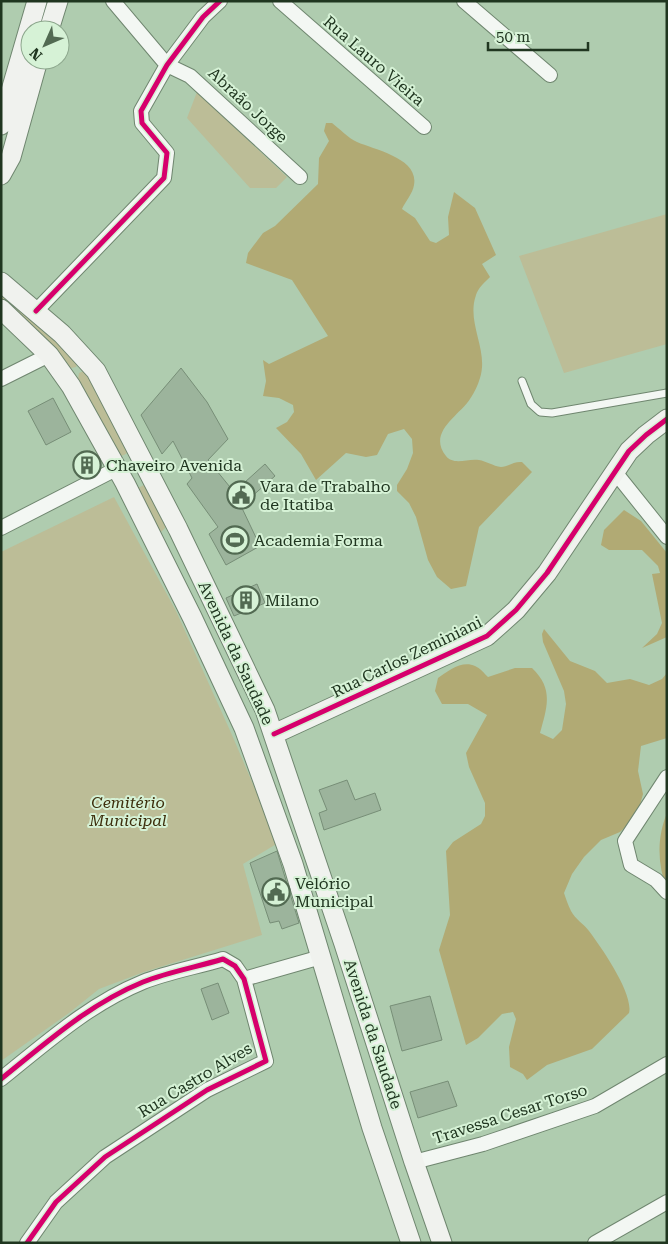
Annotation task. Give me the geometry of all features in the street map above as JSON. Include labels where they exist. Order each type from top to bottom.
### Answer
[{"type":"main road","points":[[1,125],[38,1]]},
{"type":"main road","points":[[51,20],[58,1]]},
{"type":"main road","points":[[1,175],[11,157],[35,70]]},
{"type":"main road","name":"Avenida da Saudade","points":[[1,282],[62,334],[96,371],[178,529],[265,710],[442,1243]]},
{"type":"main road","name":"Avenida da Saudade","points":[[1,309],[49,355],[71,386],[125,483],[244,728],[293,864],[365,1104],[411,1243]]},
{"type":"main road","name":"Rua Carlos Zeminiani","points":[[274,734],[487,636],[516,610],[547,573],[629,451],[667,419]]},
{"type":"main road","points":[[116,469],[127,466],[148,471]]},
{"type":"main road","points":[[154,541],[164,541],[178,529]]},
{"type":"main road","points":[[175,583],[183,576],[191,573],[200,575]]},
{"type":"main road","points":[[365,1104],[393,1095]]},
{"type":"street","points":[[113,1],[168,65]]},
{"type":"street","points":[[36,311],[164,178],[167,153],[142,123],[141,112],[168,65],[203,17],[220,1]]},
{"type":"street","name":"Rua Lauro Vieira","points":[[280,1],[424,127]]},
{"type":"street","points":[[464,1],[550,75]]},
{"type":"street","name":"Abraão Jorge","points":[[168,65],[190,76],[300,177]]},
{"type":"street","points":[[1,379],[49,355]]},
{"type":"street","points":[[1,528],[116,469]]},
{"type":"street","points":[[615,472],[667,537]]},
{"type":"street","points":[[667,777],[625,841],[631,865],[656,880],[667,892]]},
{"type":"street","points":[[1,1078],[74,1021],[110,998],[144,982],[223,959],[235,966],[244,979],[321,957]]},
{"type":"street","name":"Rua Castro Alves","points":[[27,1243],[56,1202],[104,1157],[207,1090],[266,1061],[244,979]]},
{"type":"street","name":"Travessa Cesar Torso","points":[[414,1162],[483,1144],[595,1106],[667,1064]]},
{"type":"street","points":[[596,1243],[667,1202]]},
{"type":"lane","points":[[522,381],[531,404],[540,412],[552,413],[667,393]]},
{"type":"green space","points":[[197,92],[287,177],[276,188],[250,188],[187,118]]},
{"type":"green space","points":[[667,214],[667,344],[564,373],[519,256]]},
{"type":"green space","points":[[1,294],[72,356],[77,364],[76,367],[71,368],[41,335],[1,301]]},
{"type":"green space","points":[[86,371],[129,449],[125,455],[120,456],[115,453],[78,379],[79,373]]},
{"type":"green space","points":[[144,485],[147,486],[167,526],[161,532],[158,531],[136,489]]},
{"type":"green space","name":"Cemitério Municipal","points":[[114,497],[176,611],[278,843],[243,864],[262,935],[144,972],[99,989],[69,1013],[1,1061],[1,552]]},
{"type":"shaded area","points":[[326,123],[332,123],[357,142],[394,156],[410,168],[414,176],[414,185],[402,209],[415,218],[430,241],[436,243],[449,235],[448,217],[454,192],[475,208],[496,255],[482,264],[490,277],[478,290],[474,305],[475,326],[482,357],[480,378],[470,399],[442,432],[440,439],[441,447],[446,456],[453,461],[479,460],[501,467],[522,462],[532,472],[479,527],[466,586],[451,589],[437,577],[428,560],[416,517],[409,503],[397,491],[397,485],[407,469],[413,453],[412,439],[404,429],[388,434],[377,455],[366,457],[346,453],[316,480],[301,454],[276,428],[287,422],[294,412],[293,405],[279,398],[263,396],[266,381],[263,360],[269,364],[328,336],[292,280],[246,263],[248,253],[263,233],[275,226],[318,184],[319,158],[329,141],[324,131]]},
{"type":"shaded area","points":[[624,510],[641,521],[667,553],[667,637],[642,648],[657,634],[662,623],[652,574],[660,573],[658,566],[642,550],[609,550],[601,545],[604,530]]},
{"type":"shaded area","points":[[544,629],[570,661],[595,671],[607,683],[630,679],[649,685],[662,679],[667,673],[667,738],[641,746],[638,771],[643,794],[637,816],[620,832],[601,840],[584,857],[572,874],[564,893],[573,914],[589,931],[622,983],[627,994],[629,1013],[592,1049],[547,1065],[527,1080],[523,1074],[510,1067],[509,1047],[516,1019],[513,1012],[502,1014],[478,1038],[466,1045],[439,950],[450,915],[446,851],[453,842],[481,824],[485,816],[485,803],[469,767],[466,753],[487,715],[468,704],[442,704],[435,691],[438,678],[460,665],[475,666],[488,677],[515,668],[532,668],[544,683],[547,699],[540,733],[553,739],[562,730],[566,704],[564,691],[543,642],[542,634]]},
{"type":"shaded area","points":[[667,813],[667,889],[661,870],[660,841]]},
{"type":"building","points":[[181,368],[207,402],[228,439],[208,460],[234,492],[265,464],[275,476],[241,506],[260,546],[226,565],[209,534],[218,527],[187,484],[192,478],[173,441],[162,454],[141,415]]},
{"type":"building","points":[[53,398],[71,432],[46,445],[28,411]]},
{"type":"building","name":"Chaveiro Avenida","points":[[90,451],[99,468],[83,476],[74,460]]},
{"type":"building","name":"Milano","points":[[257,584],[265,603],[234,616],[226,598]]},
{"type":"building","points":[[347,780],[355,800],[375,793],[381,810],[324,830],[319,813],[327,810],[319,790]]},
{"type":"building","name":"Velório Municipal","points":[[277,851],[299,923],[282,929],[279,921],[270,923],[250,863]]},
{"type":"building","points":[[218,983],[229,1013],[212,1020],[201,989]]},
{"type":"building","points":[[430,996],[442,1040],[402,1051],[390,1006]]},
{"type":"building","points":[[448,1081],[457,1106],[418,1118],[410,1092]]},
{"type":"cycle path","points":[[36,311],[164,178],[167,153],[142,123],[141,111],[167,65],[203,17],[220,1]]},
{"type":"cycle path","points":[[274,734],[487,636],[516,610],[547,573],[629,451],[667,419]]},
{"type":"cycle path","points":[[1,1079],[51,1038],[104,1001],[153,978],[223,959],[235,966],[244,979],[266,1061],[207,1090],[105,1157],[56,1202],[27,1243]]},
{"type":"place","name":"Chaveiro Avenida","points":[[87,465]]},
{"type":"place","name":"Vara de Trabalho de Itatiba","points":[[241,495]]},
{"type":"place","name":"Academia Forma","points":[[235,540]]},
{"type":"place","name":"Milano","points":[[246,600]]},
{"type":"place","name":"Velório Municipal","points":[[276,892]]}]
